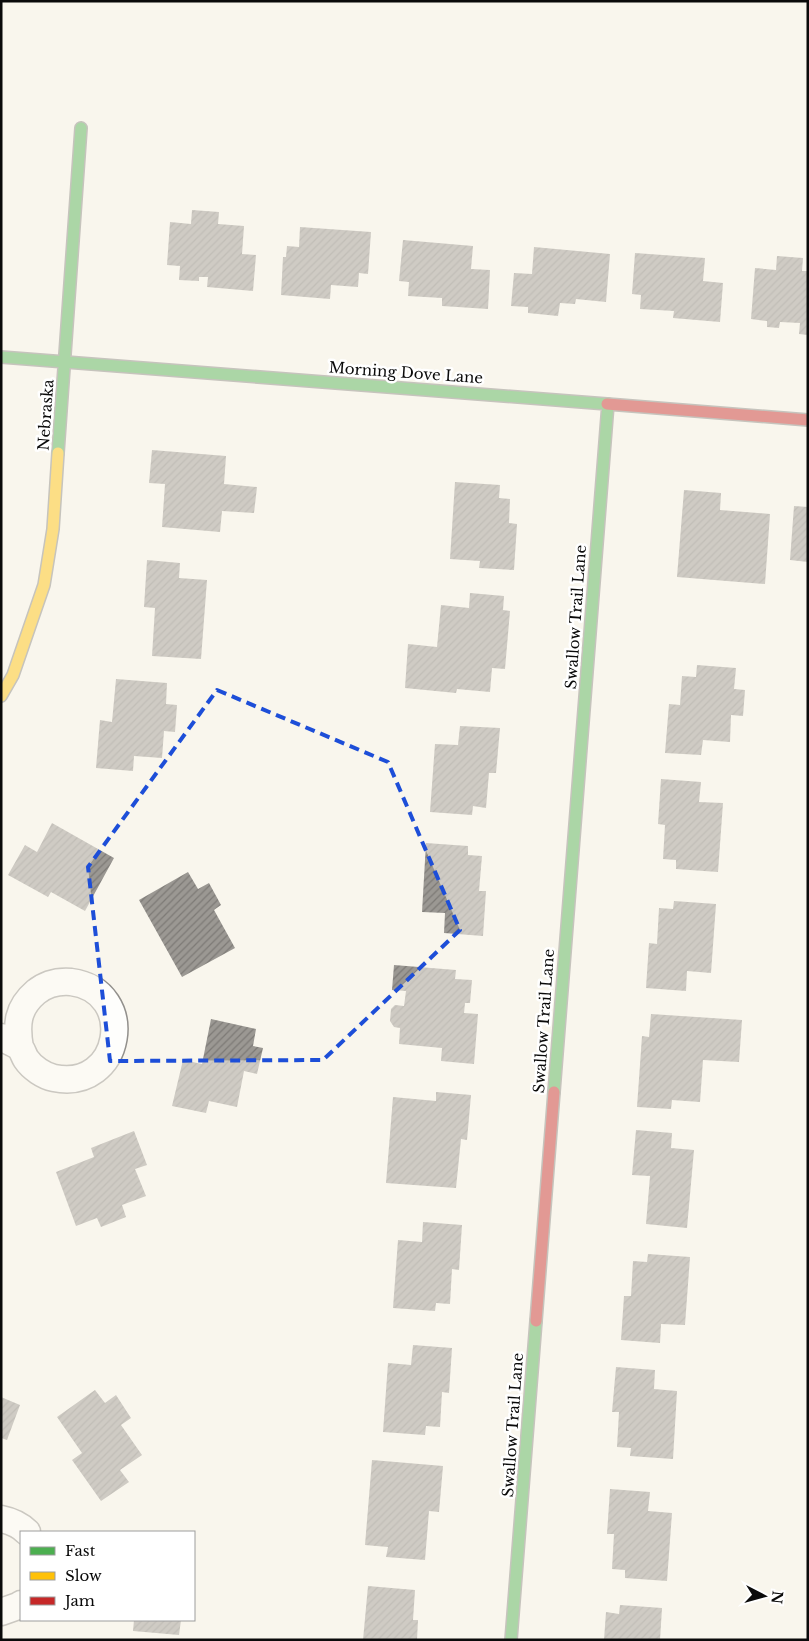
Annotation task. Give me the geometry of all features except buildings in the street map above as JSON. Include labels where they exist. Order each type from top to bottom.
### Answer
[{"type":"street","name":"Nebraska","points":[[1,696],[13,675],[44,585],[53,528],[81,128]]},
{"type":"street","name":"Morning Dove Lane","points":[[1,357],[808,420]]},
{"type":"street","name":"Swallow Trail Lane","points":[[511,1640],[608,404]]},
{"type":"street","points":[[1,1519],[10,1521],[27,1531]]},
{"type":"street","points":[[1,1612],[20,1604]]},
{"type":"highlighted area","points":[[217,690],[388,762],[460,930],[323,1060],[110,1061],[88,867]]},
{"type":"traffic: fast","points":[[58,453],[81,128]]},
{"type":"traffic: fast","points":[[1,357],[607,404]]},
{"type":"traffic: fast","points":[[554,1092],[608,404]]},
{"type":"traffic: fast","points":[[511,1640],[536,1321]]},
{"type":"traffic: slow","points":[[1,696],[13,675],[44,585],[53,529],[58,453]]},
{"type":"traffic: jam","points":[[607,404],[808,420]]},
{"type":"traffic: jam","points":[[536,1321],[554,1092]]}]
